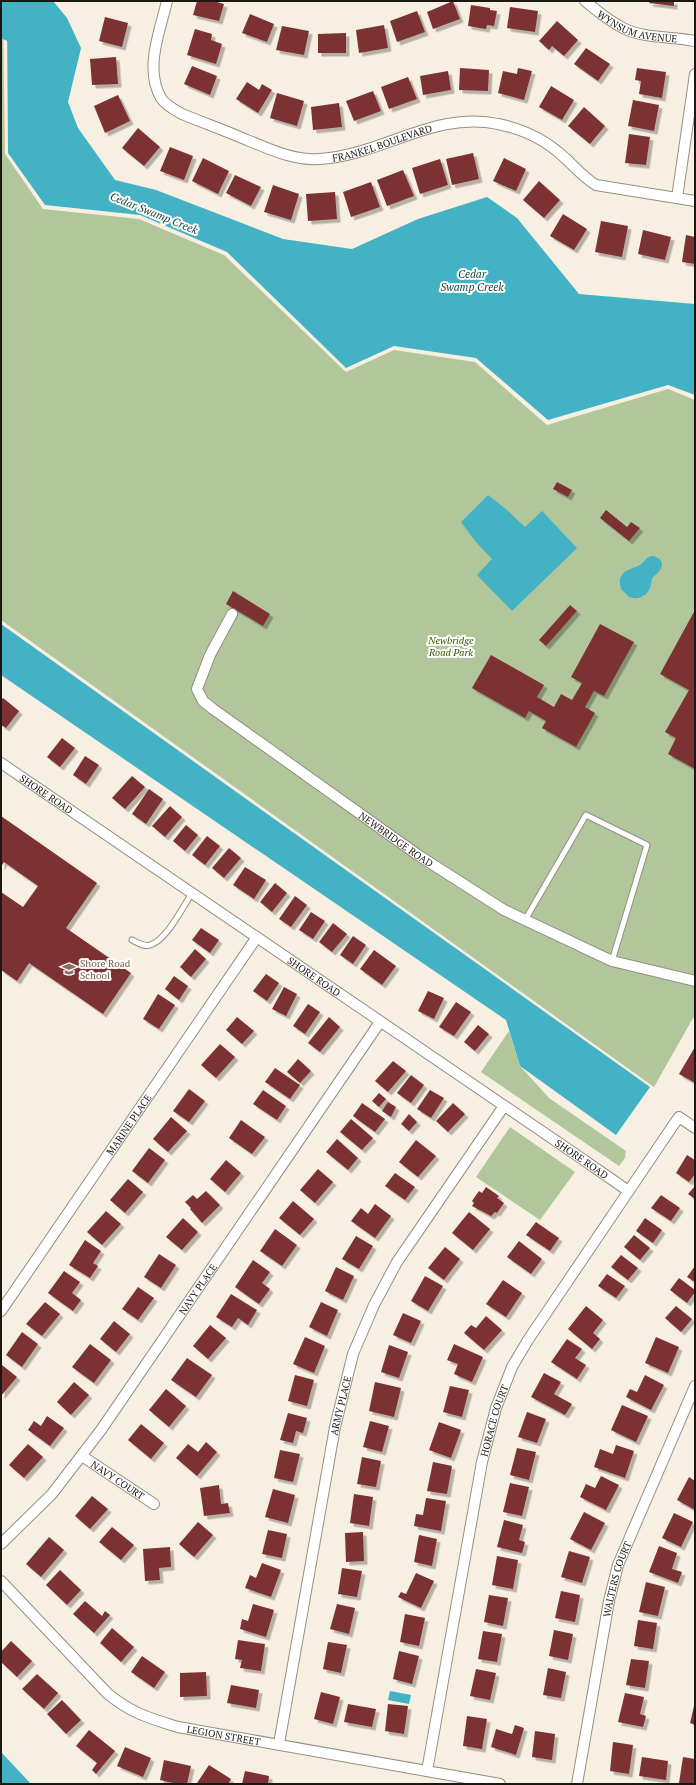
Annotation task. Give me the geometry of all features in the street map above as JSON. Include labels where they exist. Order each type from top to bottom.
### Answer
[{"type":"street","name":"FRANKEL BOULEVARD","points":[[167,1],[153,68],[154,81],[161,99],[174,110],[182,114],[285,155],[319,160],[347,156],[448,123],[468,120],[497,123],[525,132],[545,142],[564,157],[588,180],[596,185],[695,201]]},
{"type":"street","name":"WYNSUM AVENUE","points":[[585,1],[599,13],[623,29],[645,34],[695,41]]},
{"type":"street","points":[[677,198],[695,74]]},
{"type":"street","name":"NEWBRIDGE ROAD","points":[[232,614],[210,655],[197,690],[203,701],[418,855],[504,910],[612,961],[695,981]]},
{"type":"street","name":"SHORE ROAD","points":[[1,762],[627,1190]]},
{"type":"street","name":"MARINE PLACE","points":[[1,1311],[256,937]]},
{"type":"street","name":"NAVY PLACE","points":[[1,1544],[52,1494],[106,1424],[380,1022]]},
{"type":"street","name":"ARMY PLACE","points":[[279,1744],[335,1426],[353,1354],[374,1305],[397,1262],[504,1106]]},
{"type":"street","name":"HORACE COURT","points":[[427,1771],[482,1462],[496,1408],[512,1367],[528,1340],[627,1190],[679,1117],[695,1128]]},
{"type":"street","name":"WALTERS COURT","points":[[577,1784],[609,1601],[618,1565],[695,1386]]},
{"type":"street","name":"NAVY COURT","points":[[82,1456],[154,1504]]},
{"type":"street","name":"LEGION STREET","points":[[1,1581],[108,1694],[125,1707],[145,1717],[178,1727],[500,1784]]},
{"type":"lane","points":[[525,920],[586,815],[647,844],[612,961]]},
{"type":"lane","points":[[132,940],[139,944],[149,945],[159,941],[192,893]]},
{"type":"green space","name":"Newbridge Road Park","points":[[1,19],[3,19],[5,154],[43,209],[139,219],[224,255],[346,372],[394,350],[475,362],[547,425],[668,389],[695,400],[695,1019],[693,1018],[654,1087],[1,620]]},
{"type":"green space","points":[[509,1031],[520,1066],[549,1098],[626,1151],[625,1158],[619,1166],[481,1072]]},
{"type":"green space","points":[[510,1127],[575,1172],[540,1220],[476,1177]]},
{"type":"water","name":"Cedar Swamp Creek","points":[[1,1],[53,1],[67,18],[81,48],[68,102],[78,128],[115,180],[156,190],[283,239],[352,249],[418,219],[487,197],[517,218],[579,294],[695,304],[695,395],[668,385],[548,420],[476,358],[394,346],[346,368],[227,252],[140,215],[45,205],[8,153],[7,15],[1,15]]},
{"type":"water","points":[[488,495],[525,527],[542,511],[577,548],[512,611],[477,575],[492,559],[475,541],[461,522]]},
{"type":"water","points":[[651,556],[656,557],[662,562],[662,567],[652,579],[650,588],[644,596],[638,598],[629,597],[621,589],[621,576],[626,571],[640,565]]},
{"type":"water","points":[[1,624],[650,1087],[616,1135],[520,1066],[506,1020],[1,675]]},
{"type":"water","points":[[390,1691],[411,1695],[409,1704],[388,1700]]},
{"type":"water","points":[[1,1752],[31,1784],[1,1784]]},
{"type":"building","points":[[197,1],[214,1],[224,4],[219,21],[193,15]]},
{"type":"building","points":[[453,1],[460,19],[433,29],[427,12]]},
{"type":"building","points":[[650,1],[674,1],[674,6],[649,3]]},
{"type":"building","points":[[471,5],[490,8],[490,10],[497,11],[494,26],[487,25],[486,29],[468,26]]},
{"type":"building","points":[[510,7],[538,11],[535,32],[507,28]]},
{"type":"building","points":[[417,11],[425,32],[397,42],[390,21]]},
{"type":"building","points":[[250,14],[274,24],[267,42],[242,33]]},
{"type":"building","points":[[105,17],[128,23],[122,47],[99,41]]},
{"type":"building","points":[[557,21],[578,40],[564,56],[552,46],[549,50],[539,41]]},
{"type":"building","points":[[384,25],[388,48],[359,53],[356,30]]},
{"type":"building","points":[[282,26],[309,31],[304,55],[276,50]]},
{"type":"building","points":[[195,29],[212,34],[211,40],[222,44],[216,64],[187,55]]},
{"type":"building","points":[[346,33],[346,53],[318,53],[318,34]]},
{"type":"building","points":[[586,48],[610,64],[598,81],[574,64]]},
{"type":"building","points":[[116,57],[118,84],[92,85],[90,59]]},
{"type":"building","points":[[192,66],[217,76],[210,95],[184,84]]},
{"type":"building","points":[[460,68],[489,70],[488,91],[459,90]]},
{"type":"building","points":[[518,68],[532,71],[524,100],[498,93],[503,71],[517,74]]},
{"type":"building","points":[[637,68],[666,72],[662,98],[639,94],[641,81],[635,80]]},
{"type":"building","points":[[448,71],[451,90],[423,95],[420,76]]},
{"type":"building","points":[[408,77],[417,99],[389,109],[381,87]]},
{"type":"building","points":[[247,82],[259,90],[262,84],[272,90],[258,113],[236,99]]},
{"type":"building","points":[[551,86],[574,100],[562,120],[539,107]]},
{"type":"building","points":[[373,91],[381,111],[354,121],[346,101]]},
{"type":"building","points":[[277,93],[304,101],[297,126],[270,118]]},
{"type":"building","points":[[118,95],[130,121],[105,133],[94,106]]},
{"type":"building","points":[[633,100],[659,105],[654,131],[628,126]]},
{"type":"building","points":[[339,103],[342,127],[313,130],[311,107]]},
{"type":"building","points":[[584,107],[605,126],[590,144],[568,126]]},
{"type":"building","points":[[138,128],[160,147],[144,166],[122,148]]},
{"type":"building","points":[[629,134],[650,137],[646,165],[625,163]]},
{"type":"building","points":[[170,147],[193,156],[184,180],[160,171]]},
{"type":"building","points":[[473,153],[479,179],[452,185],[446,159]]},
{"type":"building","points":[[203,158],[229,171],[218,194],[192,181]]},
{"type":"building","points":[[504,158],[526,169],[516,191],[493,181]]},
{"type":"building","points":[[440,159],[448,185],[420,194],[412,168]]},
{"type":"building","points":[[403,170],[414,196],[387,206],[377,180]]},
{"type":"building","points":[[235,175],[261,187],[251,206],[226,193]]},
{"type":"building","points":[[539,181],[560,200],[544,218],[523,200]]},
{"type":"building","points":[[371,182],[380,207],[351,217],[343,192]]},
{"type":"building","points":[[273,185],[299,194],[291,220],[264,212]]},
{"type":"building","points":[[335,192],[337,219],[308,221],[306,194]]},
{"type":"building","points":[[563,214],[587,229],[574,250],[550,236]]},
{"type":"building","points":[[601,221],[628,226],[622,257],[595,252]]},
{"type":"building","points":[[643,230],[671,237],[665,260],[638,254]]},
{"type":"building","points":[[686,235],[695,237],[695,264],[682,262]]},
{"type":"building","points":[[557,482],[572,490],[568,497],[553,489]]},
{"type":"building","points":[[606,510],[627,527],[631,522],[640,528],[629,541],[600,518]]},
{"type":"building","points":[[233,591],[270,614],[263,626],[226,604]]},
{"type":"building","points":[[570,605],[577,611],[546,646],[539,640]]},
{"type":"building","points":[[695,610],[695,769],[668,754],[676,738],[665,732],[689,690],[660,674]]},
{"type":"building","points":[[600,624],[634,642],[604,696],[594,691],[585,707],[595,713],[576,747],[542,728],[546,721],[529,711],[525,718],[472,688],[491,655],[544,685],[537,697],[554,707],[561,694],[572,700],[582,683],[571,677]]},
{"type":"building","points":[[3,698],[19,711],[6,728],[1,725],[1,700]]},
{"type":"building","points":[[62,738],[75,748],[60,767],[47,757]]},
{"type":"building","points":[[85,756],[99,765],[86,784],[73,775]]},
{"type":"building","points":[[132,776],[145,787],[125,809],[112,798]]},
{"type":"building","points":[[149,789],[163,799],[146,824],[132,814]]},
{"type":"building","points":[[170,806],[182,817],[165,837],[152,826]]},
{"type":"building","points":[[1,816],[97,883],[66,928],[131,973],[103,1014],[29,963],[17,981],[1,970],[1,892],[23,907],[38,886],[4,862],[1,867]]},
{"type":"building","points":[[186,825],[198,835],[185,851],[173,841]]},
{"type":"building","points":[[207,836],[220,846],[205,865],[192,855]]},
{"type":"building","points":[[229,848],[241,858],[224,878],[212,868]]},
{"type":"building","points":[[245,867],[266,880],[254,899],[233,885]]},
{"type":"building","points":[[275,883],[287,893],[272,912],[260,902]]},
{"type":"building","points":[[295,896],[307,905],[291,927],[279,919]]},
{"type":"building","points":[[311,912],[325,921],[313,939],[299,930]]},
{"type":"building","points":[[333,923],[347,934],[332,952],[319,942]]},
{"type":"building","points":[[201,928],[219,940],[210,953],[192,940]]},
{"type":"building","points":[[353,936],[366,945],[353,964],[340,955]]},
{"type":"building","points":[[195,949],[206,959],[191,977],[180,967]]},
{"type":"building","points":[[374,950],[396,966],[382,985],[360,969]]},
{"type":"building","points":[[266,974],[279,983],[267,1001],[253,991]]},
{"type":"building","points":[[174,976],[188,986],[179,1000],[165,989]]},
{"type":"building","points":[[284,987],[297,994],[286,1016],[272,1009]]},
{"type":"building","points":[[428,991],[444,998],[434,1019],[418,1011]]},
{"type":"building","points":[[158,994],[175,1005],[159,1029],[143,1019]]},
{"type":"building","points":[[456,1002],[471,1012],[454,1036],[439,1027]]},
{"type":"building","points":[[308,1004],[320,1012],[305,1034],[293,1026]]},
{"type":"building","points":[[237,1017],[254,1031],[242,1044],[226,1030]]},
{"type":"building","points":[[329,1017],[340,1027],[320,1052],[308,1043]]},
{"type":"building","points":[[478,1025],[489,1034],[475,1051],[464,1042]]},
{"type":"building","points":[[220,1044],[235,1057],[216,1078],[201,1065]]},
{"type":"building","points":[[695,1047],[695,1083],[679,1074]]},
{"type":"building","points":[[298,1059],[311,1071],[300,1083],[287,1072]]},
{"type":"building","points":[[393,1061],[406,1071],[388,1092],[375,1081]]},
{"type":"building","points":[[275,1068],[300,1085],[290,1099],[265,1082]]},
{"type":"building","points":[[411,1075],[424,1085],[411,1103],[397,1093]]},
{"type":"building","points":[[189,1089],[205,1101],[189,1122],[173,1111]]},
{"type":"building","points":[[263,1090],[286,1106],[277,1120],[253,1104]]},
{"type":"building","points":[[430,1090],[444,1098],[431,1118],[417,1109]]},
{"type":"building","points":[[379,1093],[386,1099],[379,1107],[372,1101]]},
{"type":"building","points":[[388,1102],[396,1107],[391,1117],[382,1111]]},
{"type":"building","points":[[362,1103],[385,1119],[375,1132],[353,1116]]},
{"type":"building","points":[[453,1103],[465,1114],[448,1132],[436,1121]]},
{"type":"building","points":[[409,1114],[417,1122],[409,1131],[401,1124]]},
{"type":"building","points":[[171,1117],[187,1131],[168,1152],[153,1139]]},
{"type":"building","points":[[351,1119],[373,1138],[362,1150],[340,1132]]},
{"type":"building","points":[[241,1120],[265,1137],[252,1154],[229,1138]]},
{"type":"building","points":[[337,1139],[358,1158],[348,1170],[326,1152]]},
{"type":"building","points":[[416,1140],[436,1156],[418,1177],[399,1162]]},
{"type":"building","points":[[149,1148],[165,1160],[148,1183],[132,1171]]},
{"type":"building","points":[[687,1155],[695,1160],[695,1174],[689,1182],[676,1173]]},
{"type":"building","points":[[226,1160],[241,1173],[225,1192],[210,1179]]},
{"type":"building","points":[[318,1169],[333,1182],[315,1203],[300,1190]]},
{"type":"building","points":[[395,1173],[415,1187],[405,1200],[385,1186]]},
{"type":"building","points":[[128,1179],[143,1192],[125,1213],[110,1200]]},
{"type":"building","points":[[695,1186],[695,1199],[688,1194]]},
{"type":"building","points":[[486,1187],[499,1196],[497,1198],[504,1203],[497,1213],[495,1212],[491,1216],[472,1206],[474,1203],[472,1201],[479,1191],[482,1193]]},
{"type":"building","points":[[206,1191],[220,1205],[202,1223],[185,1202],[193,1195],[197,1199]]},
{"type":"building","points":[[661,1195],[680,1208],[671,1221],[651,1208]]},
{"type":"building","points":[[293,1201],[314,1219],[300,1235],[279,1218]]},
{"type":"building","points":[[375,1204],[391,1216],[375,1238],[351,1221],[361,1208],[368,1214]]},
{"type":"building","points":[[106,1211],[121,1224],[102,1245],[87,1232]]},
{"type":"building","points":[[469,1212],[490,1229],[473,1250],[452,1233]]},
{"type":"building","points":[[183,1218],[198,1232],[182,1250],[166,1237]]},
{"type":"building","points":[[645,1218],[662,1230],[653,1243],[636,1231]]},
{"type":"building","points":[[536,1222],[559,1238],[550,1251],[526,1235]]},
{"type":"building","points":[[275,1229],[297,1245],[282,1266],[260,1251]]},
{"type":"building","points":[[634,1235],[650,1248],[640,1260],[624,1247]]},
{"type":"building","points":[[356,1236],[373,1246],[359,1269],[342,1259]]},
{"type":"building","points":[[85,1240],[101,1251],[93,1263],[98,1266],[90,1278],[69,1265]]},
{"type":"building","points":[[519,1241],[542,1259],[531,1274],[507,1257]]},
{"type":"building","points":[[445,1247],[460,1259],[444,1280],[428,1268]]},
{"type":"building","points":[[159,1254],[176,1265],[161,1288],[144,1277]]},
{"type":"building","points":[[621,1255],[638,1268],[628,1280],[611,1267]]},
{"type":"building","points":[[253,1260],[270,1272],[262,1283],[270,1289],[259,1304],[235,1287]]},
{"type":"building","points":[[695,1266],[695,1282],[687,1277]]},
{"type":"building","points":[[336,1267],[354,1276],[343,1300],[325,1291]]},
{"type":"building","points":[[64,1271],[80,1282],[72,1293],[81,1300],[73,1311],[48,1293]]},
{"type":"building","points":[[607,1274],[625,1286],[616,1298],[598,1286]]},
{"type":"building","points":[[425,1276],[443,1286],[428,1311],[411,1301]]},
{"type":"building","points":[[679,1278],[695,1290],[687,1303],[670,1290]]},
{"type":"building","points":[[503,1280],[522,1293],[506,1317],[486,1304]]},
{"type":"building","points":[[138,1287],[154,1298],[138,1320],[122,1309]]},
{"type":"building","points":[[231,1294],[257,1310],[248,1325],[238,1318],[232,1327],[216,1317]]},
{"type":"building","points":[[45,1302],[60,1314],[42,1336],[26,1324]]},
{"type":"building","points":[[321,1302],[338,1310],[327,1336],[309,1327]]},
{"type":"building","points":[[586,1306],[603,1320],[593,1333],[600,1339],[592,1349],[568,1329]]},
{"type":"building","points":[[676,1306],[692,1319],[681,1332],[665,1318]]},
{"type":"building","points":[[403,1313],[421,1321],[411,1343],[393,1335]]},
{"type":"building","points":[[486,1316],[502,1330],[484,1350],[464,1333],[471,1325],[476,1328]]},
{"type":"building","points":[[114,1321],[130,1334],[116,1352],[100,1339]]},
{"type":"building","points":[[210,1325],[226,1338],[208,1359],[193,1346]]},
{"type":"building","points":[[22,1332],[38,1344],[22,1367],[6,1355]]},
{"type":"building","points":[[305,1337],[325,1346],[314,1373],[293,1364]]},
{"type":"building","points":[[656,1337],[679,1347],[668,1373],[645,1363]]},
{"type":"building","points":[[567,1339],[582,1349],[575,1358],[586,1365],[577,1379],[551,1362]]},
{"type":"building","points":[[90,1344],[111,1360],[94,1383],[72,1367]]},
{"type":"building","points":[[454,1344],[483,1357],[472,1382],[454,1374],[458,1364],[447,1360]]},
{"type":"building","points":[[389,1345],[408,1352],[399,1378],[381,1372]]},
{"type":"building","points":[[187,1358],[212,1375],[196,1397],[171,1380]]},
{"type":"building","points":[[2,1365],[17,1377],[1,1396],[1,1366]]},
{"type":"building","points":[[544,1373],[561,1382],[554,1394],[572,1404],[565,1415],[531,1397]]},
{"type":"building","points":[[295,1375],[314,1380],[307,1406],[288,1401]]},
{"type":"building","points":[[645,1375],[664,1385],[651,1410],[626,1397],[630,1389],[637,1392]]},
{"type":"building","points":[[74,1382],[89,1395],[71,1415],[57,1402]]},
{"type":"building","points":[[375,1382],[401,1388],[394,1417],[369,1411]]},
{"type":"building","points":[[450,1386],[469,1390],[462,1417],[443,1412]]},
{"type":"building","points":[[166,1389],[186,1406],[169,1427],[149,1410]]},
{"type":"building","points":[[622,1405],[648,1416],[636,1442],[611,1430]]},
{"type":"building","points":[[527,1412],[546,1419],[537,1443],[518,1437]]},
{"type":"building","points":[[288,1413],[307,1418],[303,1433],[296,1431],[293,1443],[280,1440]]},
{"type":"building","points":[[47,1416],[64,1428],[50,1446],[28,1430],[34,1421],[41,1426]]},
{"type":"building","points":[[370,1421],[389,1426],[382,1452],[363,1447]]},
{"type":"building","points":[[439,1422],[461,1430],[451,1458],[429,1450]]},
{"type":"building","points":[[141,1424],[164,1443],[151,1459],[128,1440]]},
{"type":"building","points":[[206,1442],[217,1452],[197,1476],[176,1458],[188,1444],[198,1452]]},
{"type":"building","points":[[28,1444],[43,1457],[24,1478],[9,1465]]},
{"type":"building","points":[[616,1445],[634,1451],[625,1478],[594,1467],[600,1449],[613,1454]]},
{"type":"building","points":[[517,1448],[536,1452],[529,1480],[510,1475]]},
{"type":"building","points":[[280,1450],[300,1454],[293,1482],[274,1478]]},
{"type":"building","points":[[362,1457],[381,1461],[376,1487],[357,1484]]},
{"type":"building","points":[[433,1462],[452,1466],[447,1494],[427,1491]]},
{"type":"building","points":[[601,1476],[619,1485],[606,1510],[580,1497],[586,1484],[595,1488]]},
{"type":"building","points":[[689,1477],[695,1481],[695,1510],[677,1500]]},
{"type":"building","points":[[510,1483],[529,1487],[522,1516],[503,1512]]},
{"type":"building","points":[[219,1485],[221,1504],[228,1503],[230,1513],[204,1516],[200,1488]]},
{"type":"building","points":[[273,1489],[295,1495],[288,1523],[265,1517]]},
{"type":"building","points":[[354,1494],[373,1497],[369,1526],[350,1523]]},
{"type":"building","points":[[92,1496],[108,1509],[90,1529],[75,1516]]},
{"type":"building","points":[[426,1498],[446,1501],[441,1531],[414,1526],[416,1514],[423,1515]]},
{"type":"building","points":[[584,1512],[605,1523],[591,1550],[570,1539]]},
{"type":"building","points":[[674,1513],[693,1522],[681,1547],[662,1538]]},
{"type":"building","points":[[504,1520],[523,1525],[519,1540],[525,1542],[522,1553],[497,1547]]},
{"type":"building","points":[[198,1522],[213,1535],[194,1557],[179,1544]]},
{"type":"building","points":[[112,1527],[134,1545],[121,1560],[99,1542]]},
{"type":"building","points":[[268,1530],[287,1534],[282,1558],[262,1554]]},
{"type":"building","points":[[363,1532],[364,1561],[346,1562],[345,1533]]},
{"type":"building","points":[[419,1535],[437,1539],[432,1566],[414,1562]]},
{"type":"building","points":[[49,1537],[64,1550],[41,1577],[26,1564]]},
{"type":"building","points":[[659,1546],[677,1553],[672,1569],[682,1572],[678,1583],[649,1572]]},
{"type":"building","points":[[170,1547],[171,1567],[159,1568],[160,1580],[145,1581],[143,1549]]},
{"type":"building","points":[[569,1551],[590,1557],[582,1583],[561,1577]]},
{"type":"building","points":[[497,1556],[518,1560],[513,1589],[492,1585]]},
{"type":"building","points":[[262,1563],[281,1570],[271,1597],[245,1588],[250,1575],[256,1578]]},
{"type":"building","points":[[342,1568],[362,1571],[357,1597],[338,1594]]},
{"type":"building","points":[[60,1570],[81,1590],[67,1605],[46,1585]]},
{"type":"building","points":[[416,1573],[434,1581],[421,1608],[398,1597],[401,1592],[406,1594]]},
{"type":"building","points":[[646,1582],[665,1587],[658,1616],[639,1612]]},
{"type":"building","points":[[561,1591],[580,1595],[575,1622],[555,1618]]},
{"type":"building","points":[[489,1595],[508,1598],[503,1626],[484,1622]]},
{"type":"building","points":[[85,1601],[102,1616],[105,1611],[110,1615],[94,1633],[73,1614]]},
{"type":"building","points":[[253,1604],[274,1610],[266,1637],[240,1629],[242,1619],[248,1621]]},
{"type":"building","points":[[337,1604],[355,1608],[349,1634],[330,1629]]},
{"type":"building","points":[[405,1614],[425,1618],[419,1646],[400,1642]]},
{"type":"building","points":[[638,1620],[657,1623],[653,1649],[634,1646]]},
{"type":"building","points":[[112,1628],[134,1647],[121,1662],[100,1643]]},
{"type":"building","points":[[554,1630],[573,1634],[568,1660],[549,1656]]},
{"type":"building","points":[[483,1631],[502,1634],[497,1662],[478,1659]]},
{"type":"building","points":[[238,1640],[265,1644],[261,1671],[240,1668],[242,1660],[235,1659]]},
{"type":"building","points":[[11,1641],[32,1661],[17,1677],[1,1662],[1,1652]]},
{"type":"building","points":[[328,1642],[347,1645],[341,1673],[323,1669]]},
{"type":"building","points":[[399,1651],[419,1656],[412,1684],[393,1679]]},
{"type":"building","points":[[142,1656],[165,1672],[154,1688],[131,1672]]},
{"type":"building","points":[[631,1659],[649,1661],[645,1688],[626,1685]]},
{"type":"building","points":[[548,1668],[566,1672],[561,1698],[543,1695]]},
{"type":"building","points":[[476,1669],[496,1673],[490,1700],[470,1696]]},
{"type":"building","points":[[206,1672],[207,1696],[180,1697],[180,1673]]},
{"type":"building","points":[[37,1674],[58,1693],[44,1709],[22,1689]]},
{"type":"building","points":[[231,1685],[259,1690],[256,1708],[227,1703]]},
{"type":"building","points":[[321,1692],[340,1697],[333,1724],[314,1719]]},
{"type":"building","points":[[625,1693],[644,1697],[640,1714],[646,1716],[643,1727],[618,1722]]},
{"type":"building","points":[[62,1700],[81,1720],[66,1734],[47,1714]]},
{"type":"building","points":[[348,1704],[376,1709],[372,1727],[344,1722]]},
{"type":"building","points":[[388,1704],[408,1706],[404,1734],[385,1731]]},
{"type":"building","points":[[695,1706],[695,1725],[690,1723]]},
{"type":"building","points":[[467,1716],[487,1719],[482,1749],[463,1746]]},
{"type":"building","points":[[515,1725],[524,1728],[516,1755],[491,1747],[496,1729],[512,1734]]},
{"type":"building","points":[[89,1730],[115,1751],[96,1774],[92,1770],[97,1763],[76,1746]]},
{"type":"building","points":[[535,1731],[555,1734],[552,1760],[532,1757]]},
{"type":"building","points":[[613,1742],[633,1745],[629,1774],[610,1771]]},
{"type":"building","points":[[125,1747],[151,1758],[143,1777],[117,1766]]},
{"type":"building","points":[[642,1757],[668,1761],[666,1780],[639,1776]]},
{"type":"building","points":[[683,1757],[695,1759],[695,1784],[679,1783]]},
{"type":"building","points":[[164,1760],[191,1766],[187,1784],[177,1784],[160,1780]]},
{"type":"building","points":[[209,1765],[231,1779],[228,1784],[197,1783]]},
{"type":"building","points":[[245,1771],[269,1776],[268,1784],[242,1784]]},
{"type":"waterway","name":"Cedar Swamp Creek","points":[[1,25],[37,41]]},
{"type":"place","name":"Shore Road School","points":[[69,969]]}]
